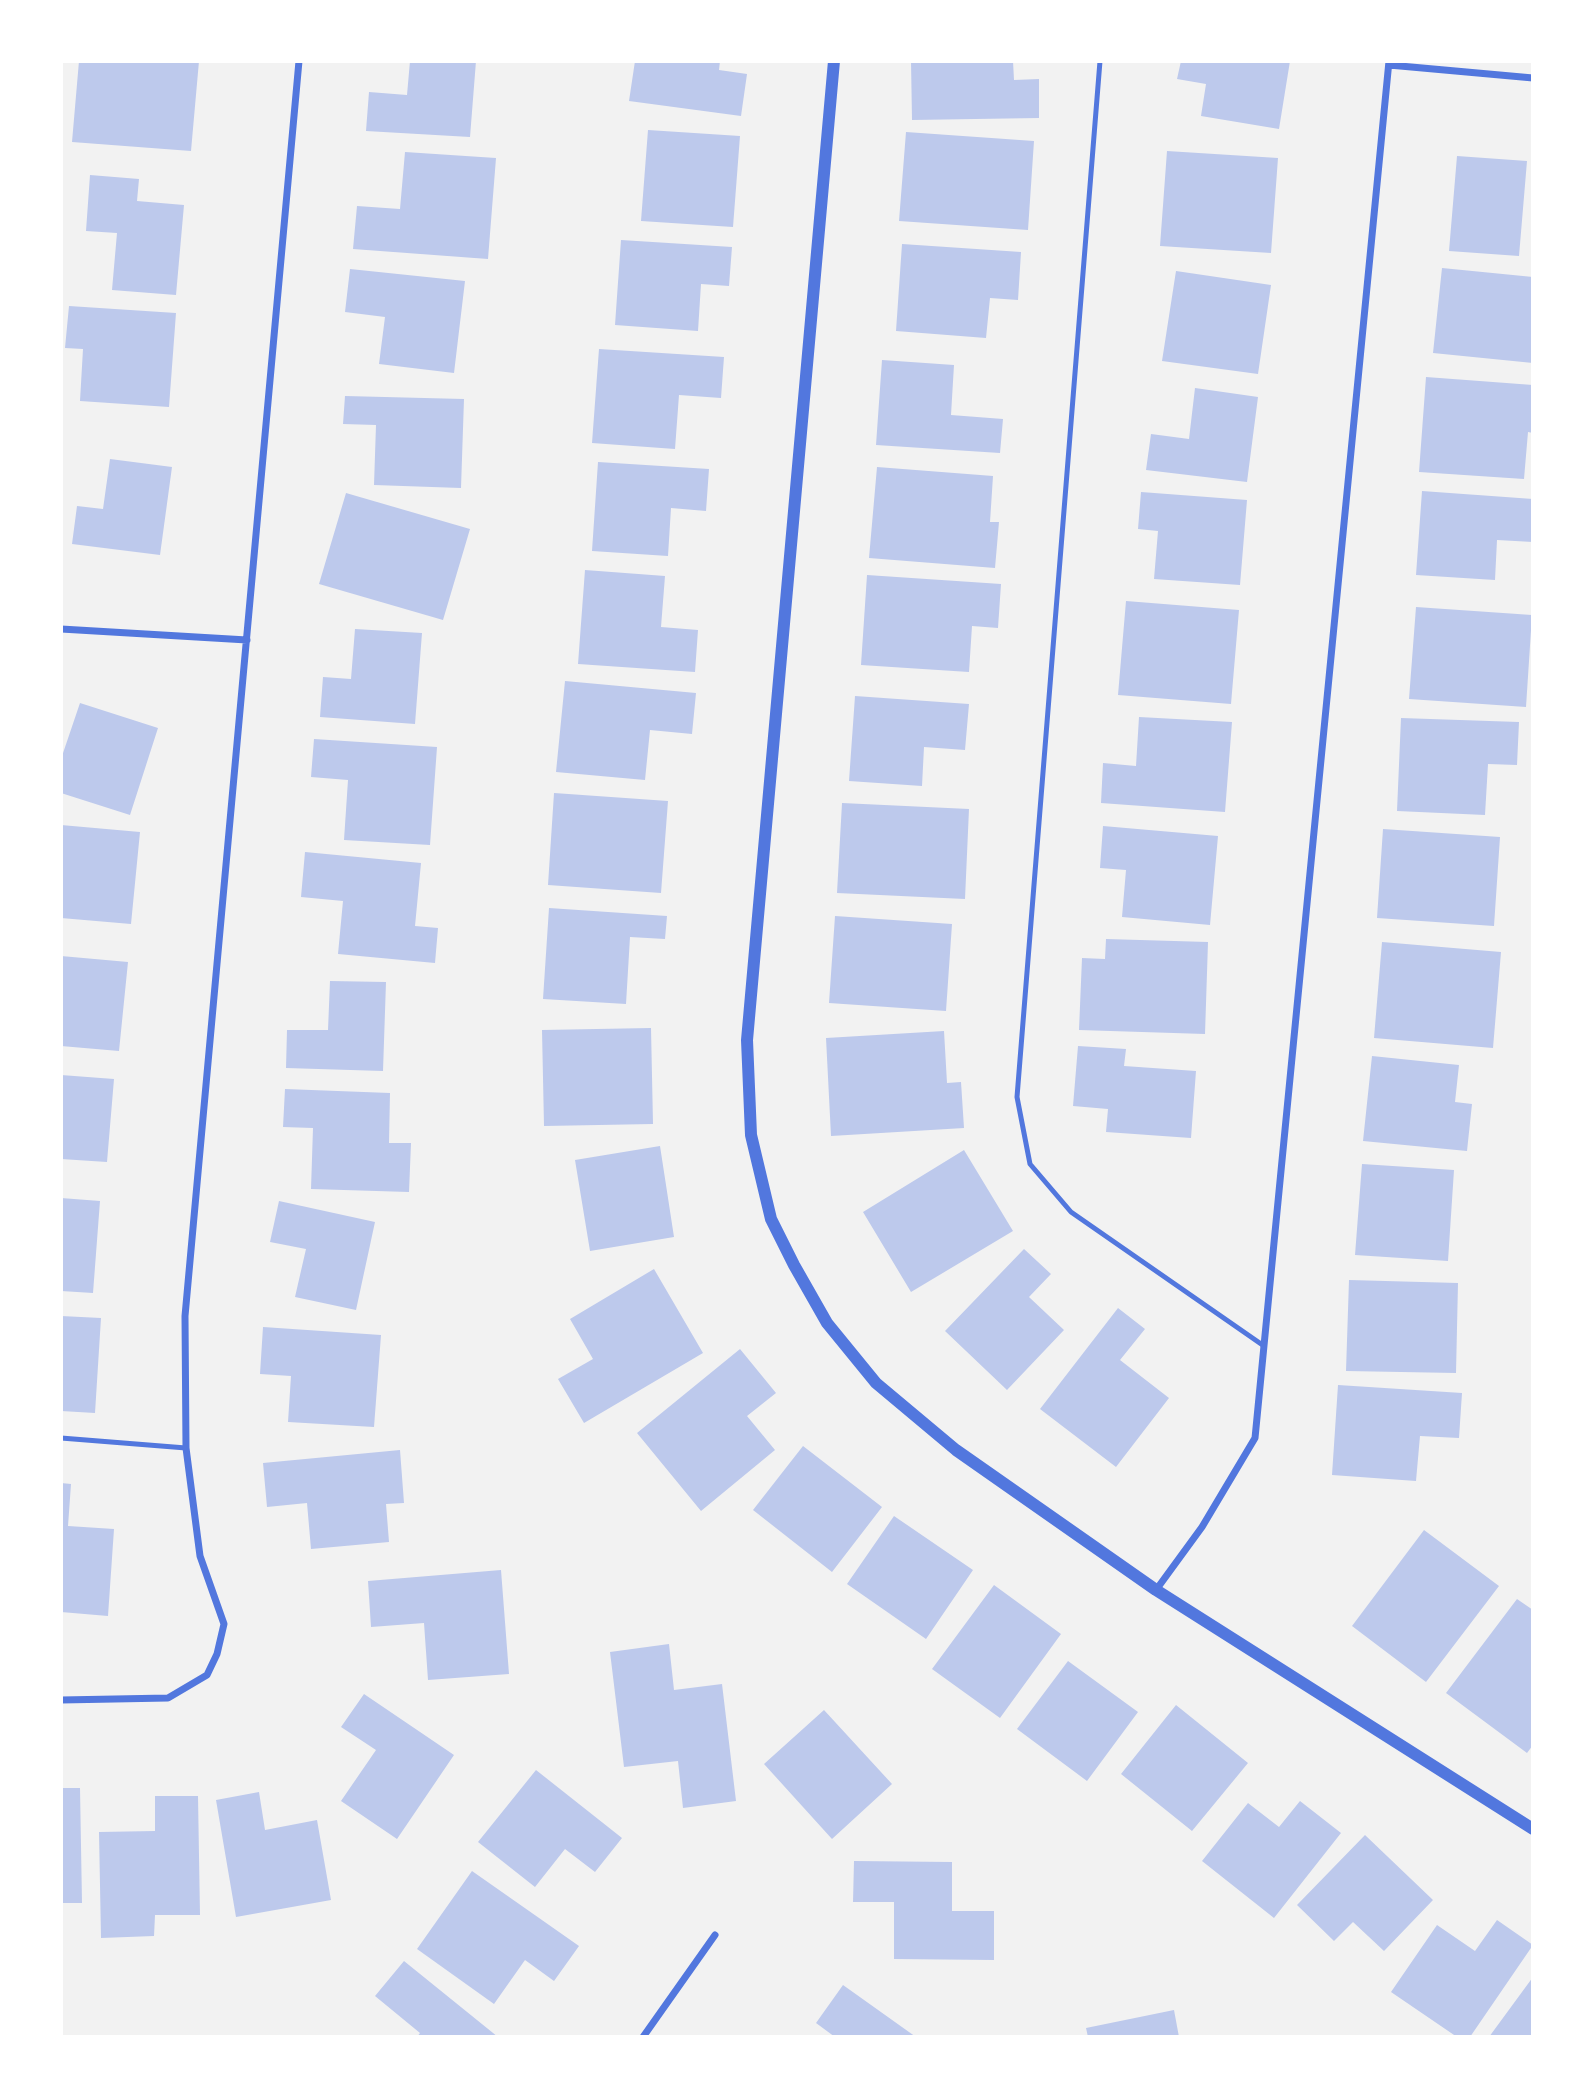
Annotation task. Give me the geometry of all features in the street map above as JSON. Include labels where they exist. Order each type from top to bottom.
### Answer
[{"type":"street","points":[[61,1700],[168,1698],[207,1675],[217,1654],[224,1624],[200,1556],[186,1448],[184,1316],[299,61]]},
{"type":"street","points":[[834,61],[747,1040],[751,1135],[771,1219],[827,1323],[876,1383],[956,1450],[1156,1590],[1533,1829]]},
{"type":"street","points":[[1156,1590],[1202,1527],[1255,1438],[1389,63],[1533,78]]},
{"type":"street","points":[[61,629],[247,640]]},
{"type":"street","points":[[643,2037],[715,1934]]},
{"type":"lane","points":[[1100,61],[1017,1097],[1030,1164],[1071,1212],[1264,1346]]},
{"type":"lane","points":[[61,1438],[186,1448]]},
{"type":"building","points":[[79,61],[199,61],[191,151],[72,142]]},
{"type":"building","points":[[410,61],[476,61],[470,137],[366,131],[369,92],[407,95]]},
{"type":"building","points":[[635,61],[720,61],[719,70],[747,74],[741,116],[629,101]]},
{"type":"building","points":[[911,61],[1013,61],[1014,80],[1039,79],[1039,118],[912,120]]},
{"type":"building","points":[[1181,61],[1290,61],[1279,129],[1201,116],[1206,84],[1177,79]]},
{"type":"building","points":[[648,130],[740,136],[733,227],[641,221]]},
{"type":"building","points":[[906,132],[1034,141],[1028,230],[899,221]]},
{"type":"building","points":[[1167,151],[1278,158],[1271,253],[1160,246]]},
{"type":"building","points":[[405,152],[496,158],[488,259],[353,249],[357,206],[400,209]]},
{"type":"building","points":[[1457,156],[1527,161],[1519,256],[1449,251]]},
{"type":"building","points":[[90,175],[139,179],[137,201],[184,205],[176,295],[112,290],[117,233],[86,231]]},
{"type":"building","points":[[621,240],[732,247],[729,286],[701,284],[698,331],[615,325]]},
{"type":"building","points":[[902,244],[1021,252],[1018,300],[990,298],[986,338],[896,331]]},
{"type":"building","points":[[1442,268],[1533,277],[1533,363],[1433,353]]},
{"type":"building","points":[[350,269],[465,281],[454,373],[379,364],[385,317],[345,312]]},
{"type":"building","points":[[1176,271],[1271,285],[1258,374],[1162,361]]},
{"type":"building","points":[[69,306],[176,313],[169,407],[80,401],[83,349],[65,348]]},
{"type":"building","points":[[599,349],[724,357],[721,398],[679,395],[675,449],[592,443]]},
{"type":"building","points":[[882,360],[954,365],[951,415],[1003,419],[1000,453],[876,445]]},
{"type":"building","points":[[1426,377],[1533,385],[1533,433],[1528,432],[1524,479],[1419,472]]},
{"type":"building","points":[[1195,388],[1258,397],[1247,482],[1146,470],[1151,434],[1189,439]]},
{"type":"building","points":[[345,396],[464,399],[461,488],[374,485],[376,425],[343,424]]},
{"type":"building","points":[[110,459],[172,467],[160,555],[72,544],[77,506],[103,509]]},
{"type":"building","points":[[598,462],[709,469],[706,511],[671,508],[668,556],[592,551]]},
{"type":"building","points":[[877,467],[993,476],[990,522],[999,522],[995,568],[869,558]]},
{"type":"building","points":[[1422,491],[1533,499],[1533,542],[1497,540],[1495,580],[1416,575]]},
{"type":"building","points":[[1141,492],[1247,500],[1240,585],[1154,579],[1158,531],[1138,529]]},
{"type":"building","points":[[346,493],[470,529],[443,620],[319,584]]},
{"type":"building","points":[[585,570],[665,576],[661,627],[698,630],[695,672],[578,664]]},
{"type":"building","points":[[867,575],[1001,584],[998,628],[972,626],[969,672],[861,665]]},
{"type":"building","points":[[1126,601],[1239,610],[1231,704],[1118,695]]},
{"type":"building","points":[[1416,607],[1532,615],[1526,707],[1409,699]]},
{"type":"building","points":[[355,629],[422,633],[415,724],[320,717],[323,677],[351,679]]},
{"type":"building","points":[[565,681],[696,693],[692,734],[650,730],[645,780],[556,772]]},
{"type":"building","points":[[855,696],[969,704],[965,750],[924,747],[922,786],[849,781]]},
{"type":"building","points":[[80,703],[158,728],[130,815],[61,793],[61,759]]},
{"type":"building","points":[[1139,717],[1232,722],[1225,812],[1101,803],[1103,763],[1136,766]]},
{"type":"building","points":[[1401,718],[1519,722],[1517,765],[1488,764],[1485,815],[1397,811]]},
{"type":"building","points":[[314,739],[437,747],[430,845],[344,840],[348,780],[311,777]]},
{"type":"building","points":[[554,793],[668,801],[661,893],[548,885]]},
{"type":"building","points":[[842,803],[969,809],[965,899],[837,893]]},
{"type":"building","points":[[61,825],[140,832],[131,924],[61,918]]},
{"type":"building","points":[[1103,826],[1218,836],[1210,925],[1122,917],[1126,870],[1100,868]]},
{"type":"building","points":[[1383,829],[1500,837],[1494,926],[1377,918]]},
{"type":"building","points":[[305,852],[421,863],[415,926],[438,928],[435,963],[338,954],[343,901],[301,897]]},
{"type":"building","points":[[549,908],[667,916],[665,939],[630,937],[626,1004],[543,999]]},
{"type":"building","points":[[835,916],[952,924],[946,1011],[829,1003]]},
{"type":"building","points":[[1106,939],[1208,942],[1205,1034],[1079,1030],[1082,958],[1105,959]]},
{"type":"building","points":[[1382,942],[1501,952],[1493,1048],[1374,1038]]},
{"type":"building","points":[[61,956],[128,962],[119,1051],[61,1046]]},
{"type":"building","points":[[330,981],[386,982],[383,1071],[286,1068],[287,1030],[328,1030]]},
{"type":"building","points":[[651,1028],[653,1124],[544,1126],[542,1030]]},
{"type":"building","points":[[944,1031],[947,1083],[961,1082],[964,1128],[831,1136],[826,1038]]},
{"type":"building","points":[[1078,1046],[1126,1049],[1124,1066],[1196,1071],[1191,1138],[1106,1132],[1108,1109],[1073,1106]]},
{"type":"building","points":[[1372,1056],[1459,1065],[1455,1102],[1472,1104],[1467,1151],[1363,1141]]},
{"type":"building","points":[[61,1075],[114,1079],[107,1162],[61,1159]]},
{"type":"building","points":[[285,1089],[390,1093],[389,1143],[411,1143],[409,1192],[311,1189],[313,1128],[283,1127]]},
{"type":"building","points":[[660,1146],[674,1237],[590,1251],[575,1160]]},
{"type":"building","points":[[964,1150],[1013,1231],[911,1292],[863,1212]]},
{"type":"building","points":[[1362,1164],[1454,1170],[1448,1261],[1355,1255]]},
{"type":"building","points":[[61,1198],[100,1201],[93,1293],[61,1291]]},
{"type":"building","points":[[279,1201],[375,1222],[356,1310],[295,1297],[306,1249],[270,1242]]},
{"type":"building","points":[[1024,1249],[1051,1274],[1029,1297],[1064,1330],[1007,1390],[945,1331]]},
{"type":"building","points":[[654,1269],[703,1353],[584,1423],[558,1379],[593,1359],[570,1319]]},
{"type":"building","points":[[1349,1280],[1458,1283],[1456,1373],[1346,1371]]},
{"type":"building","points":[[1118,1308],[1145,1329],[1120,1360],[1169,1398],[1116,1467],[1040,1409]]},
{"type":"building","points":[[61,1316],[101,1318],[95,1413],[61,1411]]},
{"type":"building","points":[[263,1327],[381,1335],[374,1427],[288,1422],[291,1376],[260,1374]]},
{"type":"building","points":[[740,1349],[776,1393],[747,1416],[775,1450],[701,1511],[637,1433]]},
{"type":"building","points":[[1338,1385],[1462,1393],[1459,1438],[1420,1436],[1416,1481],[1332,1475]]},
{"type":"building","points":[[803,1446],[882,1507],[832,1572],[753,1510]]},
{"type":"building","points":[[400,1450],[404,1503],[386,1504],[389,1542],[311,1549],[307,1503],[267,1507],[263,1463]]},
{"type":"building","points":[[61,1483],[71,1484],[68,1526],[114,1529],[108,1616],[61,1612]]},
{"type":"building","points":[[894,1516],[973,1570],[926,1639],[847,1584]]},
{"type":"building","points":[[1424,1530],[1499,1586],[1426,1682],[1352,1626]]},
{"type":"building","points":[[501,1570],[509,1674],[428,1680],[424,1623],[371,1627],[368,1581]]},
{"type":"building","points":[[994,1585],[1061,1634],[1000,1718],[932,1669]]},
{"type":"building","points":[[1517,1599],[1533,1610],[1533,1745],[1527,1753],[1446,1693]]},
{"type":"building","points":[[669,1644],[674,1690],[722,1684],[736,1801],[683,1808],[678,1761],[624,1767],[610,1652]]},
{"type":"building","points":[[1068,1661],[1138,1712],[1087,1781],[1017,1729]]},
{"type":"building","points":[[364,1694],[454,1755],[397,1839],[341,1801],[376,1750],[341,1727]]},
{"type":"building","points":[[1176,1705],[1248,1763],[1192,1831],[1121,1774]]},
{"type":"building","points":[[824,1710],[892,1784],[832,1839],[764,1764]]},
{"type":"building","points":[[536,1770],[622,1838],[595,1872],[565,1849],[535,1887],[478,1842]]},
{"type":"building","points":[[61,1788],[80,1788],[82,1903],[61,1903]]},
{"type":"building","points":[[259,1792],[265,1830],[317,1820],[331,1900],[236,1917],[216,1800]]},
{"type":"building","points":[[155,1796],[198,1796],[200,1915],[155,1915],[154,1936],[101,1938],[99,1832],[155,1831]]},
{"type":"building","points":[[1300,1801],[1341,1833],[1274,1918],[1202,1861],[1248,1803],[1279,1827]]},
{"type":"building","points":[[1365,1835],[1433,1900],[1384,1951],[1353,1922],[1334,1941],[1297,1905]]},
{"type":"building","points":[[854,1861],[952,1862],[952,1911],[994,1911],[994,1960],[894,1959],[894,1902],[853,1902]]},
{"type":"building","points":[[472,1871],[579,1946],[554,1981],[525,1960],[494,2004],[417,1949]]},
{"type":"building","points":[[1497,1920],[1533,1945],[1470,2037],[1457,2037],[1391,1992],[1437,1925],[1475,1951]]},
{"type":"building","points":[[404,1961],[498,2037],[417,2037],[420,2033],[375,1996]]},
{"type":"building","points":[[1533,1977],[1533,2037],[1489,2037]]},
{"type":"building","points":[[843,1985],[916,2037],[835,2037],[816,2023]]},
{"type":"building","points":[[1174,2010],[1179,2037],[1088,2037],[1086,2028]]}]
